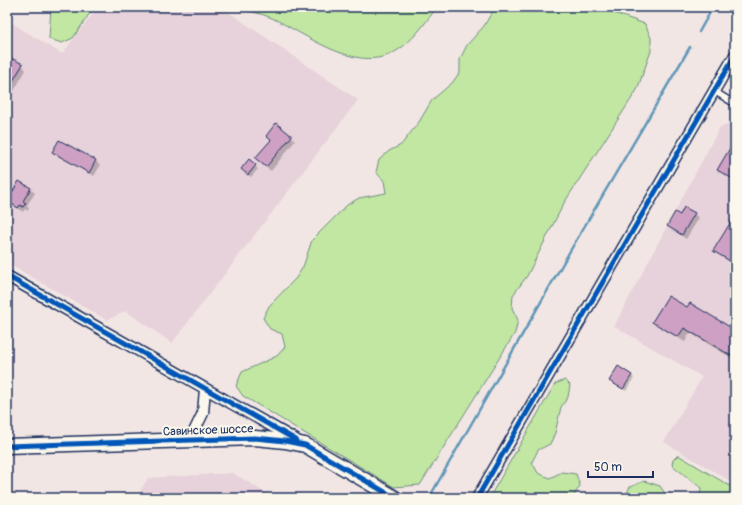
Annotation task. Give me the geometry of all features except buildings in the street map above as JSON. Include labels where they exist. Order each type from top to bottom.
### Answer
[{"type":"street","points":[[477,498],[713,91],[735,56]]},
{"type":"street","points":[[7,276],[305,445]]},
{"type":"street","points":[[190,440],[203,413],[205,389]]},
{"type":"street","name":"Савинское шоссе","points":[[7,446],[255,438],[285,441],[305,445],[377,494],[395,498]]},
{"type":"lane","points":[[713,91],[735,104]]},
{"type":"shaded area","points":[[98,7],[221,7],[358,100],[172,343],[126,311],[107,320],[7,263],[7,20],[62,54]]},
{"type":"shaded area","points":[[733,122],[735,123],[735,484],[664,442],[702,377],[614,326],[720,127]]},
{"type":"shaded area","points":[[233,473],[274,498],[136,498],[148,478]]},
{"type":"green space","points":[[51,7],[94,7],[73,38],[62,43],[49,39]]},
{"type":"green space","points":[[234,7],[437,7],[418,32],[400,49],[378,58],[363,58],[347,55],[331,49],[268,16]]},
{"type":"green space","points":[[495,7],[597,7],[645,24],[651,38],[651,51],[637,90],[564,203],[527,276],[513,295],[512,308],[518,320],[515,333],[420,485],[394,487],[243,396],[236,386],[242,372],[277,356],[285,347],[282,334],[270,329],[263,318],[269,306],[296,278],[303,267],[312,240],[347,205],[359,198],[386,193],[384,181],[376,172],[379,160],[389,151],[401,145],[419,122],[432,100],[452,83],[460,72],[460,59],[467,45],[484,26]]},
{"type":"green space","points":[[565,380],[570,385],[568,397],[561,407],[555,433],[550,444],[538,450],[532,462],[538,473],[550,478],[562,472],[576,474],[580,486],[573,497],[489,498],[555,384]]},
{"type":"green space","points":[[678,455],[735,489],[735,498],[700,498],[701,488],[672,465],[673,460]]},
{"type":"green space","points":[[644,481],[660,486],[668,498],[624,498],[630,487]]},
{"type":"waterway","points":[[699,32],[713,7]]},
{"type":"waterway","points":[[429,498],[570,251],[690,47]]},
{"type":"cycle path","points":[[477,498],[735,55]]},
{"type":"cycle path","points":[[7,276],[296,440]]},
{"type":"cycle path","points":[[7,446],[255,438],[285,441],[305,445],[395,498]]}]
